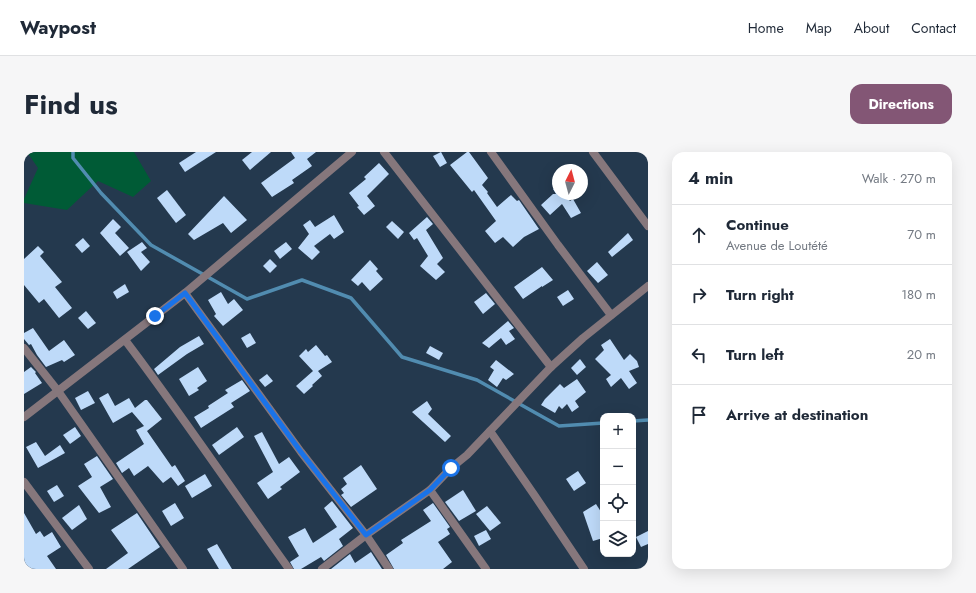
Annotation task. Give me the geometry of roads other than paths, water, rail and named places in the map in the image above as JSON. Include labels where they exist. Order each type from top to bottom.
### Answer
[{"type":"street","points":[[24,417],[185,293],[352,152]]},
{"type":"street","points":[[384,152],[551,367]]},
{"type":"street","points":[[491,152],[611,316]]},
{"type":"street","points":[[594,152],[648,226]]},
{"type":"street","points":[[322,569],[366,535],[430,490],[451,468],[467,456],[551,367],[582,338],[648,286]]},
{"type":"street","points":[[185,293],[301,452],[366,535],[390,569]]},
{"type":"street","points":[[125,340],[187,422],[236,496],[289,569]]},
{"type":"street","points":[[24,348],[58,391],[183,569]]},
{"type":"street","points":[[490,432],[584,569]]},
{"type":"street","points":[[24,482],[89,569]]},
{"type":"street","points":[[430,490],[486,569]]},
{"type":"waterway","points":[[73,152],[73,158],[101,193],[151,245],[247,299],[302,280],[351,298],[402,357],[477,380],[559,426],[600,423]]},
{"type":"waterway","points":[[636,421],[648,420]]}]
